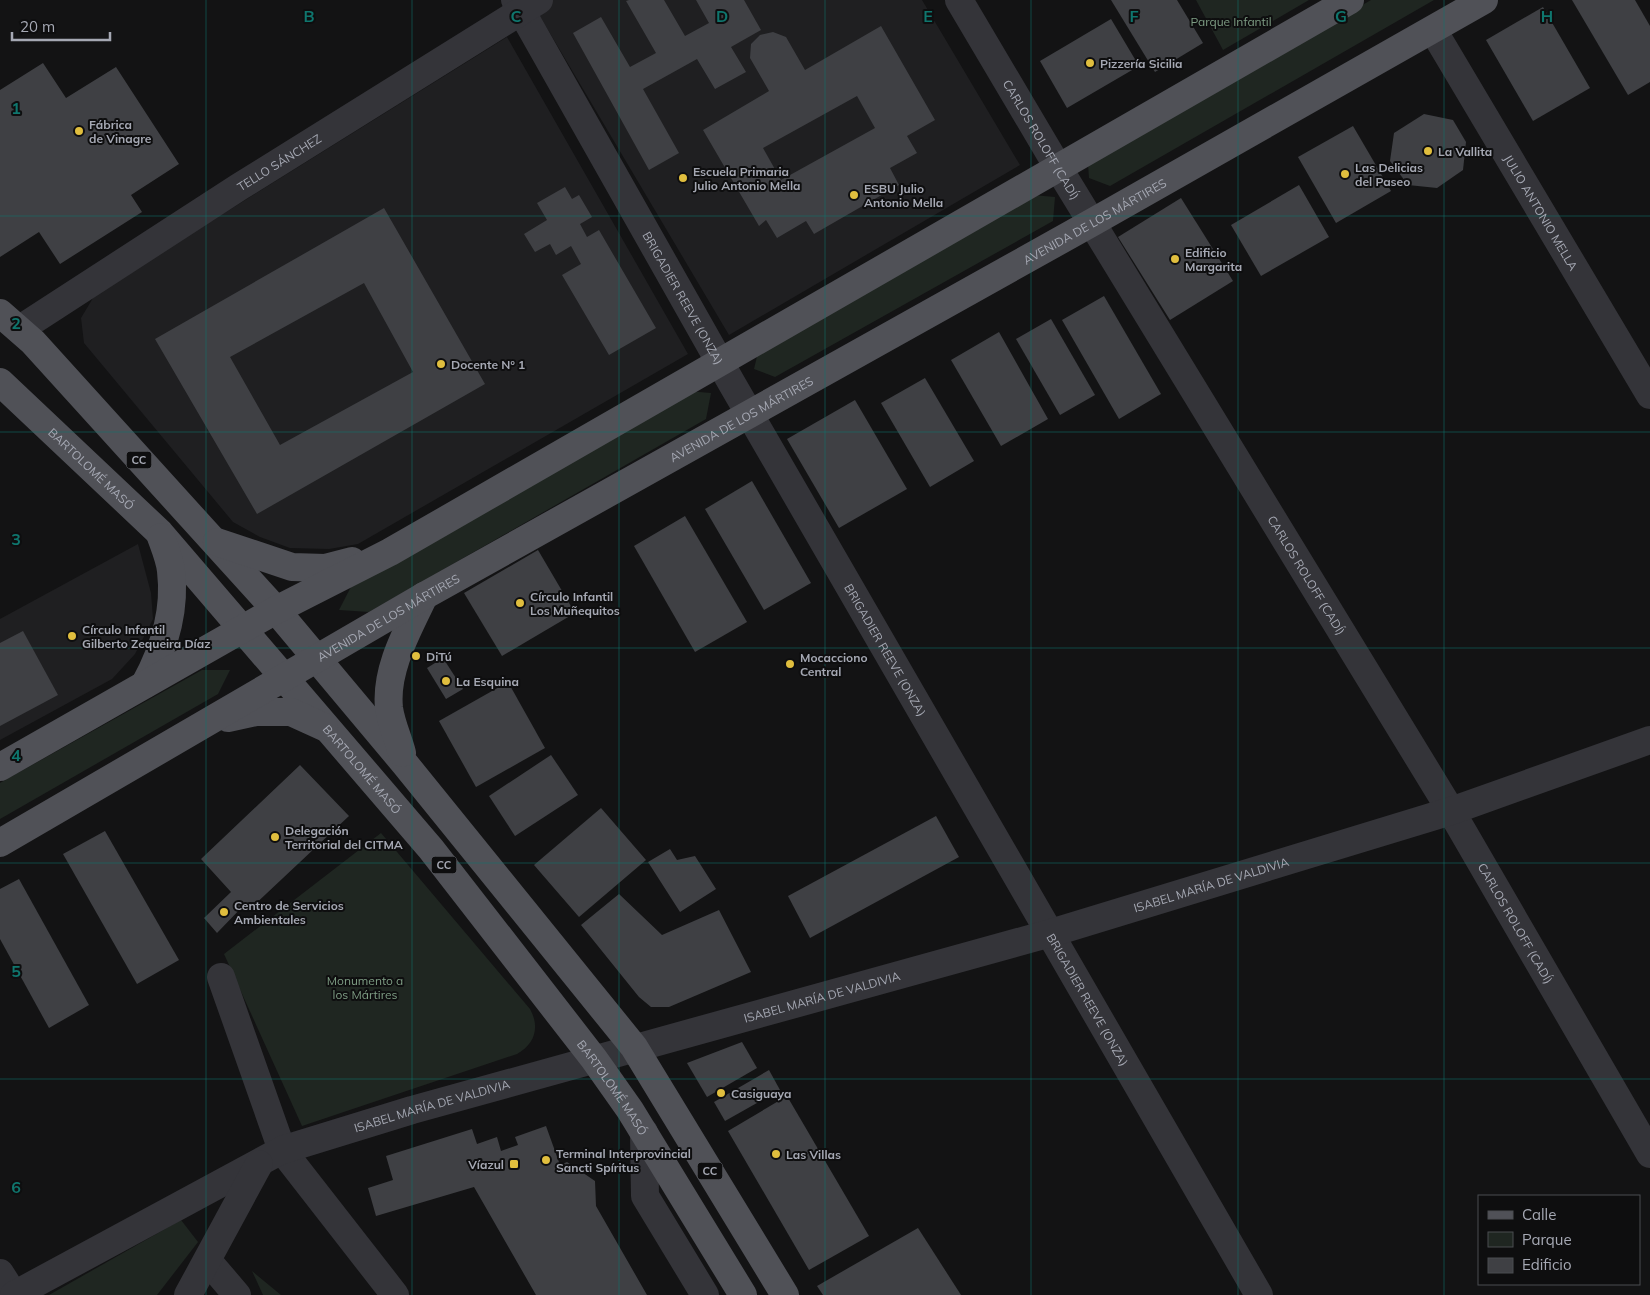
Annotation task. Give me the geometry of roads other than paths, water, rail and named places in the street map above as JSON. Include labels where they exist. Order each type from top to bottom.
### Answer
[{"type":"main road","points":[[0,767],[276,610],[390,552],[1060,169],[1350,0]]},
{"type":"main road","name":"AVENIDA DE LOS MÁRTIRES","points":[[0,842],[424,596],[1093,222],[1484,0]]},
{"type":"main road","name":"CC","points":[[10,321],[276,610],[405,764],[634,1047],[785,1295]]},
{"type":"main road","name":"BARTOLOMÉ MASÓ","points":[[0,382],[160,533],[244,628],[431,849],[594,1059],[644,1132],[743,1295]]},
{"type":"main road","points":[[145,684],[161,655],[171,613],[171,570],[160,533]]},
{"type":"main road","points":[[211,540],[292,567],[325,568],[390,552]]},
{"type":"main road","points":[[405,764],[389,708],[391,678],[401,645],[424,596]]},
{"type":"main road","points":[[207,723],[256,712],[291,712],[331,730]]},
{"type":"street","name":"CARLOS ROLOFF (CADÍ)","points":[[959,0],[1451,811],[1650,1154]]},
{"type":"street","name":"TELLO SÁNCHEZ","points":[[10,321],[247,182],[525,4]]},
{"type":"street","name":"BRIGADIER REEVE (ONZA)","points":[[525,4],[721,363],[1260,1295]]},
{"type":"street","name":"JULIO ANTONIO MELLA","points":[[1433,30],[1650,395]]},
{"type":"street","name":"ISABEL MARÍA DE VALDIVIA","points":[[14,1295],[282,1150],[412,1110],[634,1047],[1051,933],[1451,811],[1650,740]]},
{"type":"street","points":[[221,976],[282,1150],[395,1295]]},
{"type":"street","points":[[644,1132],[645,1196],[705,1295]]},
{"type":"street","points":[[188,1295],[259,1164]]},
{"type":"street","points":[[208,1261],[237,1295]]},
{"type":"street","points":[[0,1273],[14,1295]]},
{"type":"place","name":"Pizzería Sicilia","points":[[1090,63]]},
{"type":"place","name":"Fábrica de Vinagre","points":[[79,131]]},
{"type":"place","name":"La Vallita","points":[[1428,151]]},
{"type":"place","name":"Las Delicias del Paseo","points":[[1345,174]]},
{"type":"place","name":"Escuela Primaria Julio Antonio Mella","points":[[683,178]]},
{"type":"place","name":"ESBU Julio Antonio Mella","points":[[854,195]]},
{"type":"place","name":"Edificio Margarita","points":[[1175,259]]},
{"type":"place","name":"Docente Nº 1","points":[[441,364]]},
{"type":"place","name":"Círculo Infantil Los Muñequitos","points":[[520,603]]},
{"type":"place","name":"Círculo Infantil Gilberto Zequeira Díaz","points":[[72,636]]},
{"type":"place","name":"DiTú","points":[[416,656]]},
{"type":"place","name":"Mocacciono Central","points":[[790,664]]},
{"type":"place","name":"La Esquina","points":[[446,681]]},
{"type":"place","name":"Delegación Territorial del CITMA","points":[[275,837]]},
{"type":"place","name":"Centro de Servicios Ambientales","points":[[224,912]]},
{"type":"place","name":"Casiguaya","points":[[721,1093]]},
{"type":"place","name":"Las Villas","points":[[776,1154]]},
{"type":"place","name":"Terminal Interprovincial Sancti Spíritus","points":[[546,1160]]},
{"type":"place","name":"Víazul","points":[[514,1164]]},
{"type":"park label","name":"Parque Infantil","points":[[1231,21]]},
{"type":"park label","name":"Monumento a los Mártires","points":[[365,987]]}]
